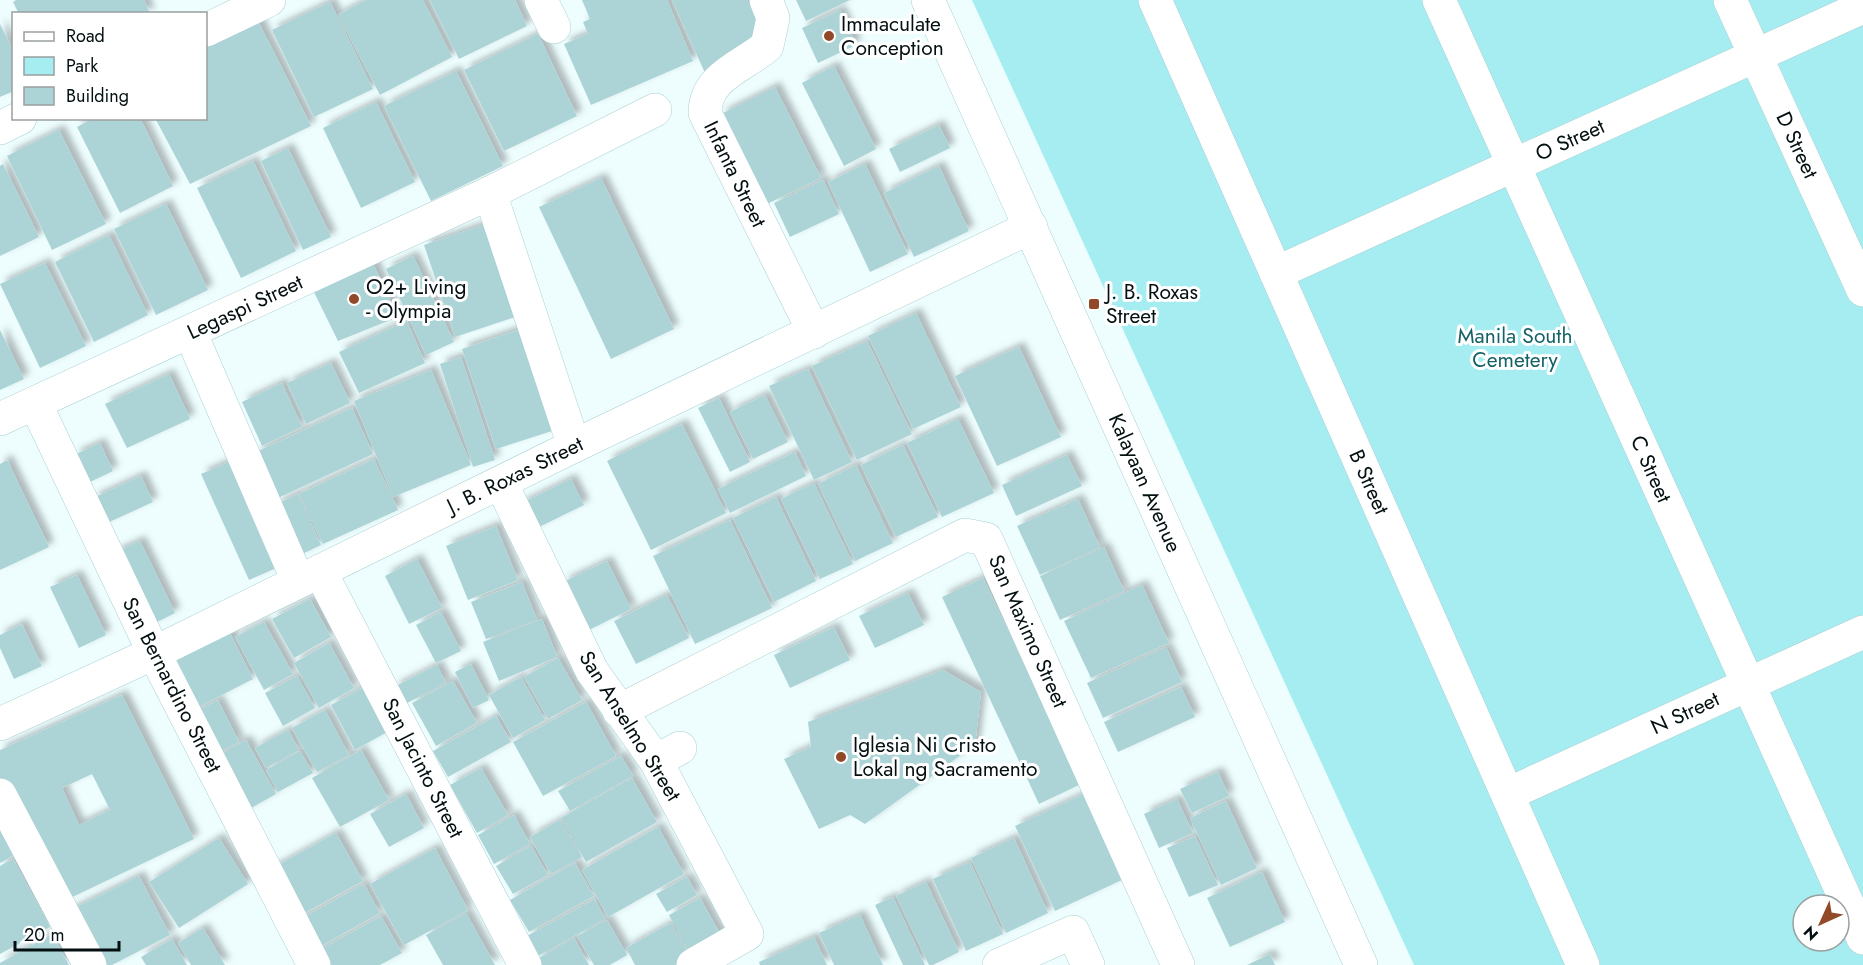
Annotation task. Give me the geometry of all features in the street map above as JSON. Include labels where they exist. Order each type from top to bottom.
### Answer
[{"type":"street","points":[[207,30],[269,0]]},
{"type":"street","name":"Infanta Street","points":[[766,0],[773,18],[771,36],[767,46],[735,66],[720,79],[711,90],[705,103],[705,113],[814,332]]},
{"type":"street","name":"Kalayaan Avenue","points":[[928,0],[1362,965]]},
{"type":"street","name":"B Street","points":[[1155,0],[1583,965]]},
{"type":"street","name":"C Street","points":[[1439,0],[1863,938]]},
{"type":"street","name":"D Street","points":[[1730,0],[1863,290]]},
{"type":"street","name":"O Street","points":[[1276,273],[1863,7]]},
{"type":"street","name":"Legaspi Street","points":[[0,419],[490,193],[655,110]]},
{"type":"street","points":[[0,128],[16,120]]},
{"type":"street","points":[[490,193],[574,446]]},
{"type":"street","name":"J. B. Roxas Street","points":[[0,724],[154,653],[574,446],[1030,227]]},
{"type":"street","name":"San Jacinto Street","points":[[190,332],[309,576],[525,965]]},
{"type":"street","name":"San Bernardino Street","points":[[35,403],[154,653],[314,965]]},
{"type":"street","name":"San Anselmo Street","points":[[501,483],[592,671],[619,711],[668,754],[747,934],[693,965]]},
{"type":"street","name":"San Maximo Street","points":[[619,711],[965,535],[986,539],[1178,965]]},
{"type":"street","name":"N Street","points":[[1508,794],[1863,632]]},
{"type":"street","points":[[0,795],[90,965]]},
{"type":"street","points":[[999,965],[1073,932],[1088,965]]},
{"type":"green space","name":"Manila South Cemetery","points":[[972,0],[1863,0],[1863,965],[1414,965]]},
{"type":"building","points":[[16,0],[144,0],[149,12],[18,12],[13,2]]},
{"type":"building","points":[[366,0],[423,0],[452,57],[380,95],[338,15]]},
{"type":"building","points":[[430,0],[515,0],[527,26],[459,59]]},
{"type":"building","points":[[582,0],[667,0],[693,61],[591,105],[564,44],[588,34],[583,22],[590,19]]},
{"type":"building","points":[[672,0],[747,0],[767,45],[705,73]]},
{"type":"building","points":[[796,0],[850,0],[806,21]]},
{"type":"building","points":[[330,2],[373,89],[314,117],[272,30]]},
{"type":"building","name":"Immaculate Conception","points":[[840,10],[856,45],[818,63],[802,28]]},
{"type":"building","points":[[257,19],[311,126],[190,184],[156,120],[207,120],[207,44]]},
{"type":"building","points":[[0,24],[12,48],[12,92],[0,97]]},
{"type":"building","points":[[538,34],[577,116],[504,151],[464,70]]},
{"type":"building","points":[[834,66],[876,149],[844,166],[802,83]]},
{"type":"building","points":[[456,71],[503,166],[431,201],[384,106]]},
{"type":"building","points":[[775,87],[821,178],[767,204],[721,114]]},
{"type":"building","points":[[376,102],[415,182],[361,208],[323,128]]},
{"type":"building","points":[[90,120],[141,120],[173,186],[120,213],[77,127]]},
{"type":"building","points":[[939,125],[950,148],[900,172],[889,149]]},
{"type":"building","points":[[59,130],[106,224],[52,250],[7,156]]},
{"type":"building","points":[[288,148],[331,237],[303,250],[261,161]]},
{"type":"building","points":[[253,161],[296,251],[241,278],[197,188]]},
{"type":"building","points":[[3,164],[39,237],[0,256],[0,166]]},
{"type":"building","points":[[865,164],[908,254],[870,272],[828,182]]},
{"type":"building","points":[[939,166],[969,231],[914,257],[884,193]]},
{"type":"building","points":[[601,178],[674,329],[611,359],[539,207]]},
{"type":"building","points":[[823,180],[839,214],[790,237],[774,203]]},
{"type":"building","points":[[166,204],[208,290],[156,315],[114,229]]},
{"type":"building","points":[[487,224],[518,316],[455,337],[424,245]]},
{"type":"building","points":[[109,235],[148,315],[94,342],[55,262]]},
{"type":"building","points":[[413,256],[454,342],[426,355],[386,269]]},
{"type":"building","name":"O2+ Living - Olympia","points":[[370,257],[398,317],[338,341],[309,282]]},
{"type":"building","points":[[45,263],[86,346],[40,368],[0,284]]},
{"type":"building","points":[[916,313],[961,407],[913,429],[868,336]]},
{"type":"building","points":[[407,321],[425,363],[359,393],[339,352]]},
{"type":"building","points":[[521,329],[555,430],[496,449],[462,349]]},
{"type":"building","points":[[0,330],[24,379],[0,390]]},
{"type":"building","points":[[867,341],[912,434],[857,460],[812,366]]},
{"type":"building","points":[[1019,347],[1061,437],[997,466],[955,376]]},
{"type":"building","points":[[461,357],[495,460],[473,467],[440,364]]},
{"type":"building","points":[[331,363],[350,403],[306,424],[287,383]]},
{"type":"building","points":[[808,369],[852,462],[814,480],[769,386]]},
{"type":"building","points":[[431,370],[471,465],[393,497],[354,401]]},
{"type":"building","points":[[169,374],[190,419],[127,448],[105,404]]},
{"type":"building","points":[[282,383],[302,427],[262,446],[242,402]]},
{"type":"building","points":[[765,395],[788,442],[753,459],[730,412]]},
{"type":"building","points":[[719,398],[750,462],[730,472],[698,408]]},
{"type":"building","points":[[352,408],[373,454],[278,498],[256,452]]},
{"type":"building","points":[[958,419],[994,493],[942,517],[907,443]]},
{"type":"building","points":[[682,424],[726,513],[651,550],[607,461]]},
{"type":"building","points":[[100,443],[113,471],[88,483],[74,455]]},
{"type":"building","points":[[903,445],[938,517],[896,537],[861,465]]},
{"type":"building","points":[[795,452],[806,476],[730,513],[718,489]]},
{"type":"building","points":[[1067,455],[1082,486],[1016,516],[1002,485]]},
{"type":"building","points":[[236,459],[283,565],[249,580],[201,474]]},
{"type":"building","points":[[374,459],[398,510],[323,544],[299,494]]},
{"type":"building","points":[[7,460],[49,547],[0,570],[0,464]]},
{"type":"building","points":[[856,465],[893,543],[855,561],[818,484]]},
{"type":"building","points":[[141,476],[153,502],[105,524],[93,498]]},
{"type":"building","points":[[571,479],[584,505],[533,530],[520,504]]},
{"type":"building","points":[[814,483],[853,564],[820,579],[781,499]]},
{"type":"building","points":[[298,494],[321,545],[298,556],[275,505]]},
{"type":"building","points":[[776,497],[816,581],[774,602],[733,518]]},
{"type":"building","points":[[1078,499],[1100,547],[1040,575],[1017,526]]},
{"type":"building","points":[[730,520],[772,608],[695,644],[653,556]]},
{"type":"building","points":[[496,526],[518,580],[468,600],[446,546]]},
{"type":"building","points":[[140,541],[175,613],[149,626],[114,553]]},
{"type":"building","points":[[1104,547],[1124,591],[1060,620],[1040,576]]},
{"type":"building","points":[[417,559],[442,608],[409,624],[385,576]]},
{"type":"building","points":[[607,561],[631,609],[587,631],[563,582]]},
{"type":"building","points":[[77,575],[106,635],[79,648],[50,587]]},
{"type":"building","points":[[983,578],[1081,784],[1039,804],[942,597]]},
{"type":"building","points":[[522,582],[537,620],[486,639],[471,602]]},
{"type":"building","points":[[1142,585],[1169,643],[1091,678],[1064,621]]},
{"type":"building","points":[[908,593],[924,625],[875,648],[859,616]]},
{"type":"building","points":[[667,595],[689,638],[636,664],[614,621]]},
{"type":"building","points":[[310,599],[331,637],[294,658],[272,619]]},
{"type":"building","points":[[441,612],[461,651],[436,663],[416,625]]},
{"type":"building","points":[[542,619],[557,657],[499,681],[483,642]]},
{"type":"building","points":[[264,622],[293,674],[264,690],[235,637]]},
{"type":"building","points":[[22,624],[42,666],[14,679],[0,648],[0,635]]},
{"type":"building","points":[[834,627],[850,660],[790,688],[774,655]]},
{"type":"building","points":[[229,631],[253,679],[187,713],[163,665]]},
{"type":"building","points":[[329,643],[354,688],[319,708],[294,663]]},
{"type":"building","points":[[1166,647],[1182,682],[1103,718],[1087,683]]},
{"type":"building","points":[[558,658],[582,700],[548,719],[524,677]]},
{"type":"building","points":[[471,664],[489,700],[473,708],[455,672]]},
{"type":"building","points":[[437,665],[446,683],[403,705],[394,687]]},
{"type":"building","points":[[943,670],[981,692],[975,745],[865,824],[850,815],[819,829],[784,759],[811,747],[808,722]]},
{"type":"building","points":[[297,676],[315,708],[283,726],[265,693]]},
{"type":"building","points":[[521,677],[545,720],[513,738],[489,695]]},
{"type":"building","points":[[453,681],[477,723],[436,746],[412,703]]},
{"type":"building","points":[[1181,687],[1195,717],[1118,752],[1104,722]]},
{"type":"building","points":[[362,688],[387,732],[355,750],[331,705]]},
{"type":"building","points":[[122,695],[194,839],[64,901],[0,778],[0,750]],"holes":[[[92,774],[110,810],[79,825],[62,788]]]},
{"type":"building","points":[[218,700],[239,742],[209,757],[187,716]]},
{"type":"building","points":[[586,702],[616,756],[543,796],[513,742]]},
{"type":"building","points":[[325,710],[349,755],[317,772],[292,728]]},
{"type":"building","points":[[496,716],[511,742],[448,777],[433,751]]},
{"type":"building","points":[[288,730],[299,750],[266,768],[255,748]]},
{"type":"building","points":[[246,740],[276,794],[242,813],[212,759]]},
{"type":"building","points":[[361,750],[389,800],[340,827],[312,778]]},
{"type":"building","points":[[300,751],[313,773],[278,792],[266,770]]},
{"type":"building","points":[[621,756],[633,776],[570,811],[558,791]]},
{"type":"building","points":[[481,768],[508,815],[477,833],[450,785]]},
{"type":"building","points":[[1218,772],[1229,796],[1192,813],[1180,789]]},
{"type":"building","points":[[632,778],[657,822],[586,862],[561,818]]},
{"type":"building","points":[[406,794],[424,828],[389,847],[370,814]]},
{"type":"building","points":[[1084,794],[1124,879],[1055,911],[1015,826]]},
{"type":"building","points":[[1177,799],[1193,833],[1159,848],[1144,814]]},
{"type":"building","points":[[1226,801],[1257,868],[1221,885],[1190,818]]},
{"type":"building","points":[[514,815],[530,844],[494,864],[478,835]]},
{"type":"building","points":[[560,820],[582,857],[551,874],[530,837]]},
{"type":"building","points":[[0,825],[18,853],[0,863]]},
{"type":"building","points":[[658,827],[684,874],[608,917],[582,870]]},
{"type":"building","points":[[336,833],[363,881],[297,917],[271,869]]},
{"type":"building","points":[[1195,836],[1218,885],[1189,897],[1167,848]]},
{"type":"building","points":[[219,838],[248,884],[179,928],[149,882]]},
{"type":"building","points":[[1014,838],[1048,913],[1006,933],[971,858]]},
{"type":"building","points":[[531,846],[548,875],[513,894],[496,866]]},
{"type":"building","points":[[435,848],[468,910],[404,945],[370,884]]},
{"type":"building","points":[[13,859],[50,927],[0,954],[0,866]]},
{"type":"building","points":[[970,862],[1003,934],[966,951],[933,879]]},
{"type":"building","points":[[575,863],[594,896],[529,932],[510,900]]},
{"type":"building","points":[[1262,872],[1285,922],[1230,947],[1207,898]]},
{"type":"building","points":[[139,876],[170,935],[112,965],[94,965],[67,912]]},
{"type":"building","points":[[687,877],[697,895],[667,912],[656,894]]},
{"type":"building","points":[[926,882],[959,952],[933,965],[929,965],[896,896]]},
{"type":"building","points":[[364,884],[380,913],[312,951],[295,922]]},
{"type":"building","points":[[893,897],[925,965],[903,965],[875,905]]},
{"type":"building","points":[[700,898],[724,941],[692,958],[669,915]]},
{"type":"building","points":[[595,899],[605,919],[538,956],[527,936]]},
{"type":"building","points":[[466,913],[495,965],[443,965],[426,935]]},
{"type":"building","points":[[860,915],[883,965],[834,965],[819,933]]},
{"type":"building","points":[[381,916],[402,953],[380,965],[316,965],[311,955]]},
{"type":"building","points":[[607,920],[627,955],[610,965],[594,965],[577,936]]},
{"type":"building","points":[[671,923],[691,958],[678,965],[635,965],[626,948]]},
{"type":"building","points":[[203,928],[225,965],[191,965],[178,943]]},
{"type":"building","points":[[52,934],[69,965],[0,965],[0,963]]},
{"type":"building","points":[[814,937],[827,965],[760,965],[759,962]]},
{"type":"building","points":[[574,938],[589,965],[538,965],[535,960]]},
{"type":"building","points":[[172,939],[187,965],[146,965],[141,957]]},
{"type":"building","points":[[1270,954],[1275,965],[1247,965]]},
{"type":"place","name":"Immaculate Conception","points":[[829,36]]},
{"type":"place","name":"O2+ Living - Olympia","points":[[354,299]]},
{"type":"place","name":"J. B. Roxas Street","points":[[1094,304]]},
{"type":"place","name":"Iglesia Ni Cristo Lokal ng Sacramento","points":[[841,757]]}]
